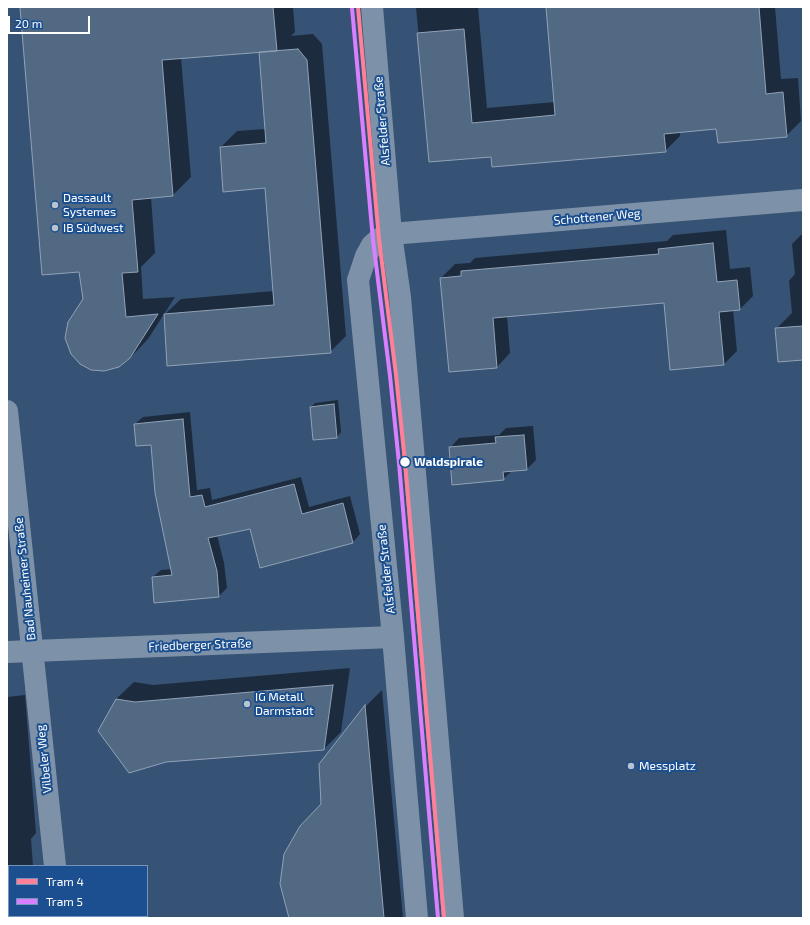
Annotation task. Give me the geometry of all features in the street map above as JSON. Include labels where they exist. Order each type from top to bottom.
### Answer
[{"type":"street","name":"Alsfelder Straße","points":[[372,7],[391,234],[400,297],[453,918]]},
{"type":"street","name":"Schottener Weg","points":[[391,234],[803,200]]},
{"type":"street","name":"Alsfelder Straße","points":[[391,234],[379,239],[372,245],[366,256],[358,280],[393,637],[417,918]]},
{"type":"street","name":"Bad Nauheimer Straße","points":[[7,411],[33,651]]},
{"type":"street","name":"Friedberger Straße","points":[[7,652],[393,637]]},
{"type":"street","name":"Vilbeler Weg","points":[[33,651],[55,865]]},
{"type":"building","points":[[20,7],[273,7],[277,51],[162,60],[173,196],[132,200],[138,272],[122,273],[126,317],[158,314],[130,358],[119,367],[104,371],[91,370],[80,364],[71,354],[65,338],[68,322],[83,299],[79,272],[42,275]]},
{"type":"building","points":[[546,7],[759,7],[766,94],[783,92],[787,137],[718,143],[716,129],[664,134],[666,152],[492,167],[491,157],[429,162],[417,33],[464,29],[472,123],[555,115]]},
{"type":"building","points":[[298,49],[307,60],[331,353],[167,366],[164,314],[274,305],[265,188],[223,192],[220,147],[266,143],[259,52]]},
{"type":"building","points":[[713,243],[717,282],[737,280],[740,310],[719,312],[724,365],[670,370],[664,303],[493,318],[497,368],[449,372],[440,278],[461,276],[461,271],[659,254],[658,249]]},
{"type":"building","points":[[803,326],[803,360],[778,362],[775,328]]},
{"type":"building","points":[[334,404],[337,438],[313,440],[310,407]]},
{"type":"building","points":[[183,419],[190,497],[202,495],[205,507],[294,484],[302,514],[343,503],[353,543],[260,568],[250,529],[208,538],[217,571],[219,597],[154,603],[152,577],[172,575],[155,493],[151,445],[136,446],[134,424]]},
{"type":"building","points":[[524,435],[527,470],[503,472],[504,480],[452,485],[449,447],[496,443],[495,437]]},
{"type":"building","points":[[333,685],[324,750],[166,762],[129,773],[98,731],[116,699],[135,702]]},
{"type":"building","points":[[365,705],[384,918],[289,918],[280,884],[284,854],[300,826],[321,804],[319,764]]},
{"type":"tram line","name":"4","points":[[358,7],[379,239],[405,462],[444,918]]},
{"type":"tram line","name":"5","points":[[352,8],[373,240],[399,463],[438,918]]},
{"type":"place","name":"Dassault Systemes","points":[[55,205]]},
{"type":"place","name":"IB Südwest","points":[[55,228]]},
{"type":"place","name":"Waldspirale","points":[[405,462]]},
{"type":"place","name":"IG Metall Darmstadt","points":[[247,704]]},
{"type":"place","name":"Messplatz","points":[[631,766]]}]
